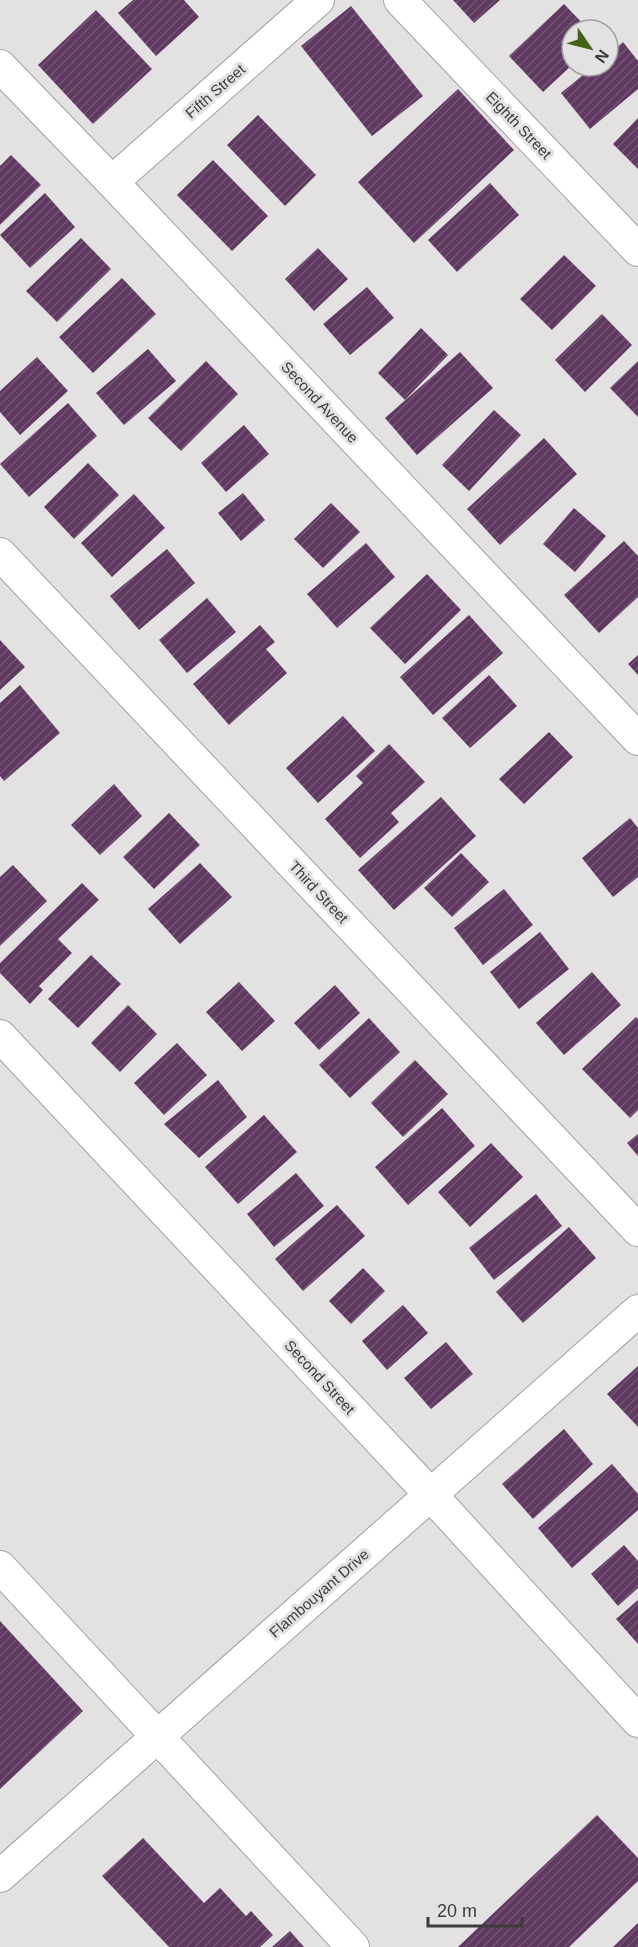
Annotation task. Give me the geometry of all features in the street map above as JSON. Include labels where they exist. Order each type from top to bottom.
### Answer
[{"type":"street","name":"Fifth Street","points":[[112,182],[318,0]]},
{"type":"street","name":"Eighth Street","points":[[400,0],[638,250]]},
{"type":"street","name":"Second Avenue","points":[[0,66],[638,738]]},
{"type":"street","name":"Third Street","points":[[0,554],[638,1230]]},
{"type":"street","name":"Second Street","points":[[0,1036],[431,1495],[638,1721]]},
{"type":"street","name":"Flambouyant Drive","points":[[0,1876],[638,1311]]},
{"type":"street","points":[[0,1567],[353,1947]]},
{"type":"building","points":[[133,0],[184,0],[199,17],[156,56],[118,13]]},
{"type":"building","points":[[453,0],[500,0],[474,23]]},
{"type":"building","points":[[564,4],[577,18],[560,18],[560,76],[543,92],[509,56]]},
{"type":"building","points":[[351,6],[423,96],[372,136],[301,46]]},
{"type":"building","points":[[96,10],[152,69],[93,124],[38,65]]},
{"type":"building","points":[[623,42],[638,61],[638,89],[590,129],[561,93],[579,78],[620,78],[620,45]]},
{"type":"building","points":[[458,89],[514,150],[414,243],[358,182]]},
{"type":"building","points":[[258,115],[316,175],[285,206],[227,145]]},
{"type":"building","points":[[638,118],[638,169],[613,144]]},
{"type":"building","points":[[11,155],[41,185],[0,225],[0,166]]},
{"type":"building","points":[[213,160],[268,216],[232,251],[177,195]]},
{"type":"building","points":[[490,183],[519,215],[457,272],[428,240]]},
{"type":"building","points":[[45,193],[75,227],[30,268],[0,235]]},
{"type":"building","points":[[81,238],[111,269],[57,322],[26,291]]},
{"type":"building","points":[[318,248],[348,279],[314,311],[285,279]]},
{"type":"building","points":[[564,255],[596,286],[552,330],[520,299]]},
{"type":"building","points":[[122,278],[156,314],[93,373],[59,337]]},
{"type":"building","points":[[367,287],[394,318],[350,355],[323,324]]},
{"type":"building","points":[[602,314],[632,345],[585,392],[555,360]]},
{"type":"building","points":[[421,328],[448,355],[405,400],[378,373]]},
{"type":"building","points":[[148,349],[176,381],[124,425],[96,393]]},
{"type":"building","points":[[460,352],[493,388],[417,455],[385,418]]},
{"type":"building","points":[[37,357],[68,391],[20,435],[0,412],[0,391]]},
{"type":"building","points":[[206,361],[238,394],[181,451],[148,418]]},
{"type":"building","points":[[638,361],[638,417],[610,388]]},
{"type":"building","points":[[68,403],[97,436],[29,497],[0,464]]},
{"type":"building","points":[[494,410],[521,435],[469,491],[442,465]]},
{"type":"building","points":[[244,425],[269,454],[226,492],[201,463]]},
{"type":"building","points":[[544,438],[577,474],[500,545],[467,509]]},
{"type":"building","points":[[88,463],[119,495],[74,539],[44,507]]},
{"type":"building","points":[[243,493],[265,520],[241,541],[218,513]]},
{"type":"building","points":[[134,494],[165,528],[112,577],[81,543]]},
{"type":"building","points":[[331,503],[360,532],[323,568],[294,539]]},
{"type":"building","points":[[574,508],[606,536],[575,572],[543,544]]},
{"type":"building","points":[[624,541],[638,556],[638,597],[599,633],[564,595]]},
{"type":"building","points":[[366,543],[395,577],[337,628],[307,594]]},
{"type":"building","points":[[167,549],[195,583],[139,630],[110,596]]},
{"type":"building","points":[[427,574],[461,610],[405,664],[370,628]]},
{"type":"building","points":[[207,598],[236,632],[187,673],[159,640]]},
{"type":"building","points":[[469,615],[503,653],[433,715],[400,677]]},
{"type":"building","points":[[260,625],[275,642],[266,649],[287,673],[229,725],[193,684]]},
{"type":"building","points":[[0,640],[25,667],[0,690]]},
{"type":"building","points":[[638,655],[638,675],[628,664]]},
{"type":"building","points":[[489,675],[517,706],[470,748],[442,718]]},
{"type":"building","points":[[20,685],[60,733],[4,781],[0,776],[0,703]]},
{"type":"building","points":[[343,716],[375,751],[318,803],[286,768]]},
{"type":"building","points":[[549,732],[573,757],[524,804],[499,779]]},
{"type":"building","points":[[389,744],[425,782],[391,813],[399,822],[360,858],[325,819],[363,783],[356,776]]},
{"type":"building","points":[[114,784],[142,816],[100,855],[71,825]]},
{"type":"building","points":[[441,797],[476,836],[394,910],[358,870]]},
{"type":"building","points":[[169,813],[200,845],[154,889],[123,857]]},
{"type":"building","points":[[630,818],[638,828],[638,877],[613,897],[582,858]]},
{"type":"building","points":[[461,853],[489,882],[452,917],[424,888]]},
{"type":"building","points":[[200,863],[232,897],[180,944],[148,909]]},
{"type":"building","points":[[13,865],[47,901],[0,946],[0,877]]},
{"type":"building","points":[[82,883],[99,900],[58,939],[72,953],[39,986],[43,990],[30,1004],[0,973],[0,963]]},
{"type":"building","points":[[504,889],[533,925],[483,965],[454,928]]},
{"type":"building","points":[[540,932],[569,969],[519,1009],[490,972]]},
{"type":"building","points":[[91,955],[121,984],[78,1028],[48,999]]},
{"type":"building","points":[[592,972],[621,1005],[564,1055],[536,1023]]},
{"type":"building","points":[[239,982],[275,1021],[242,1051],[206,1012]]},
{"type":"building","points":[[335,985],[360,1013],[319,1050],[294,1023]]},
{"type":"building","points":[[128,1005],[157,1034],[120,1072],[91,1043]]},
{"type":"building","points":[[636,1017],[638,1019],[638,1110],[630,1118],[582,1069]]},
{"type":"building","points":[[369,1018],[400,1052],[350,1098],[319,1065]]},
{"type":"building","points":[[177,1043],[207,1075],[164,1115],[134,1083]]},
{"type":"building","points":[[415,1060],[448,1094],[403,1137],[371,1103]]},
{"type":"building","points":[[218,1080],[247,1117],[199,1158],[164,1124]]},
{"type":"building","points":[[442,1108],[475,1146],[408,1205],[375,1167]]},
{"type":"building","points":[[264,1115],[297,1152],[238,1204],[205,1167]]},
{"type":"building","points":[[638,1134],[638,1156],[627,1143]]},
{"type":"building","points":[[491,1143],[523,1177],[470,1227],[438,1192]]},
{"type":"building","points":[[296,1173],[324,1206],[274,1247],[247,1214]]},
{"type":"building","points":[[536,1194],[562,1226],[494,1280],[469,1248]]},
{"type":"building","points":[[337,1205],[365,1236],[303,1291],[275,1259]]},
{"type":"building","points":[[569,1227],[596,1258],[523,1323],[496,1292]]},
{"type":"building","points":[[363,1268],[385,1291],[351,1324],[329,1301]]},
{"type":"building","points":[[403,1305],[428,1333],[387,1370],[362,1341]]},
{"type":"building","points":[[446,1342],[473,1374],[431,1409],[404,1378]]},
{"type":"building","points":[[638,1366],[638,1427],[607,1394]]},
{"type":"building","points":[[564,1429],[593,1464],[533,1519],[502,1484]]},
{"type":"building","points":[[612,1464],[638,1494],[638,1510],[572,1568],[538,1528]]},
{"type":"building","points":[[624,1545],[638,1561],[638,1588],[618,1606],[591,1574]]},
{"type":"building","points":[[638,1600],[638,1644],[616,1619]]},
{"type":"building","points":[[0,1621],[83,1711],[0,1789]]},
{"type":"building","points":[[597,1815],[638,1858],[638,1881],[569,1947],[458,1947]]},
{"type":"building","points":[[143,1838],[204,1903],[220,1888],[246,1916],[251,1911],[273,1935],[260,1947],[169,1947],[102,1876]]},
{"type":"building","points":[[638,1923],[638,1947],[613,1947]]},
{"type":"building","points":[[290,1931],[304,1947],[272,1947]]}]
